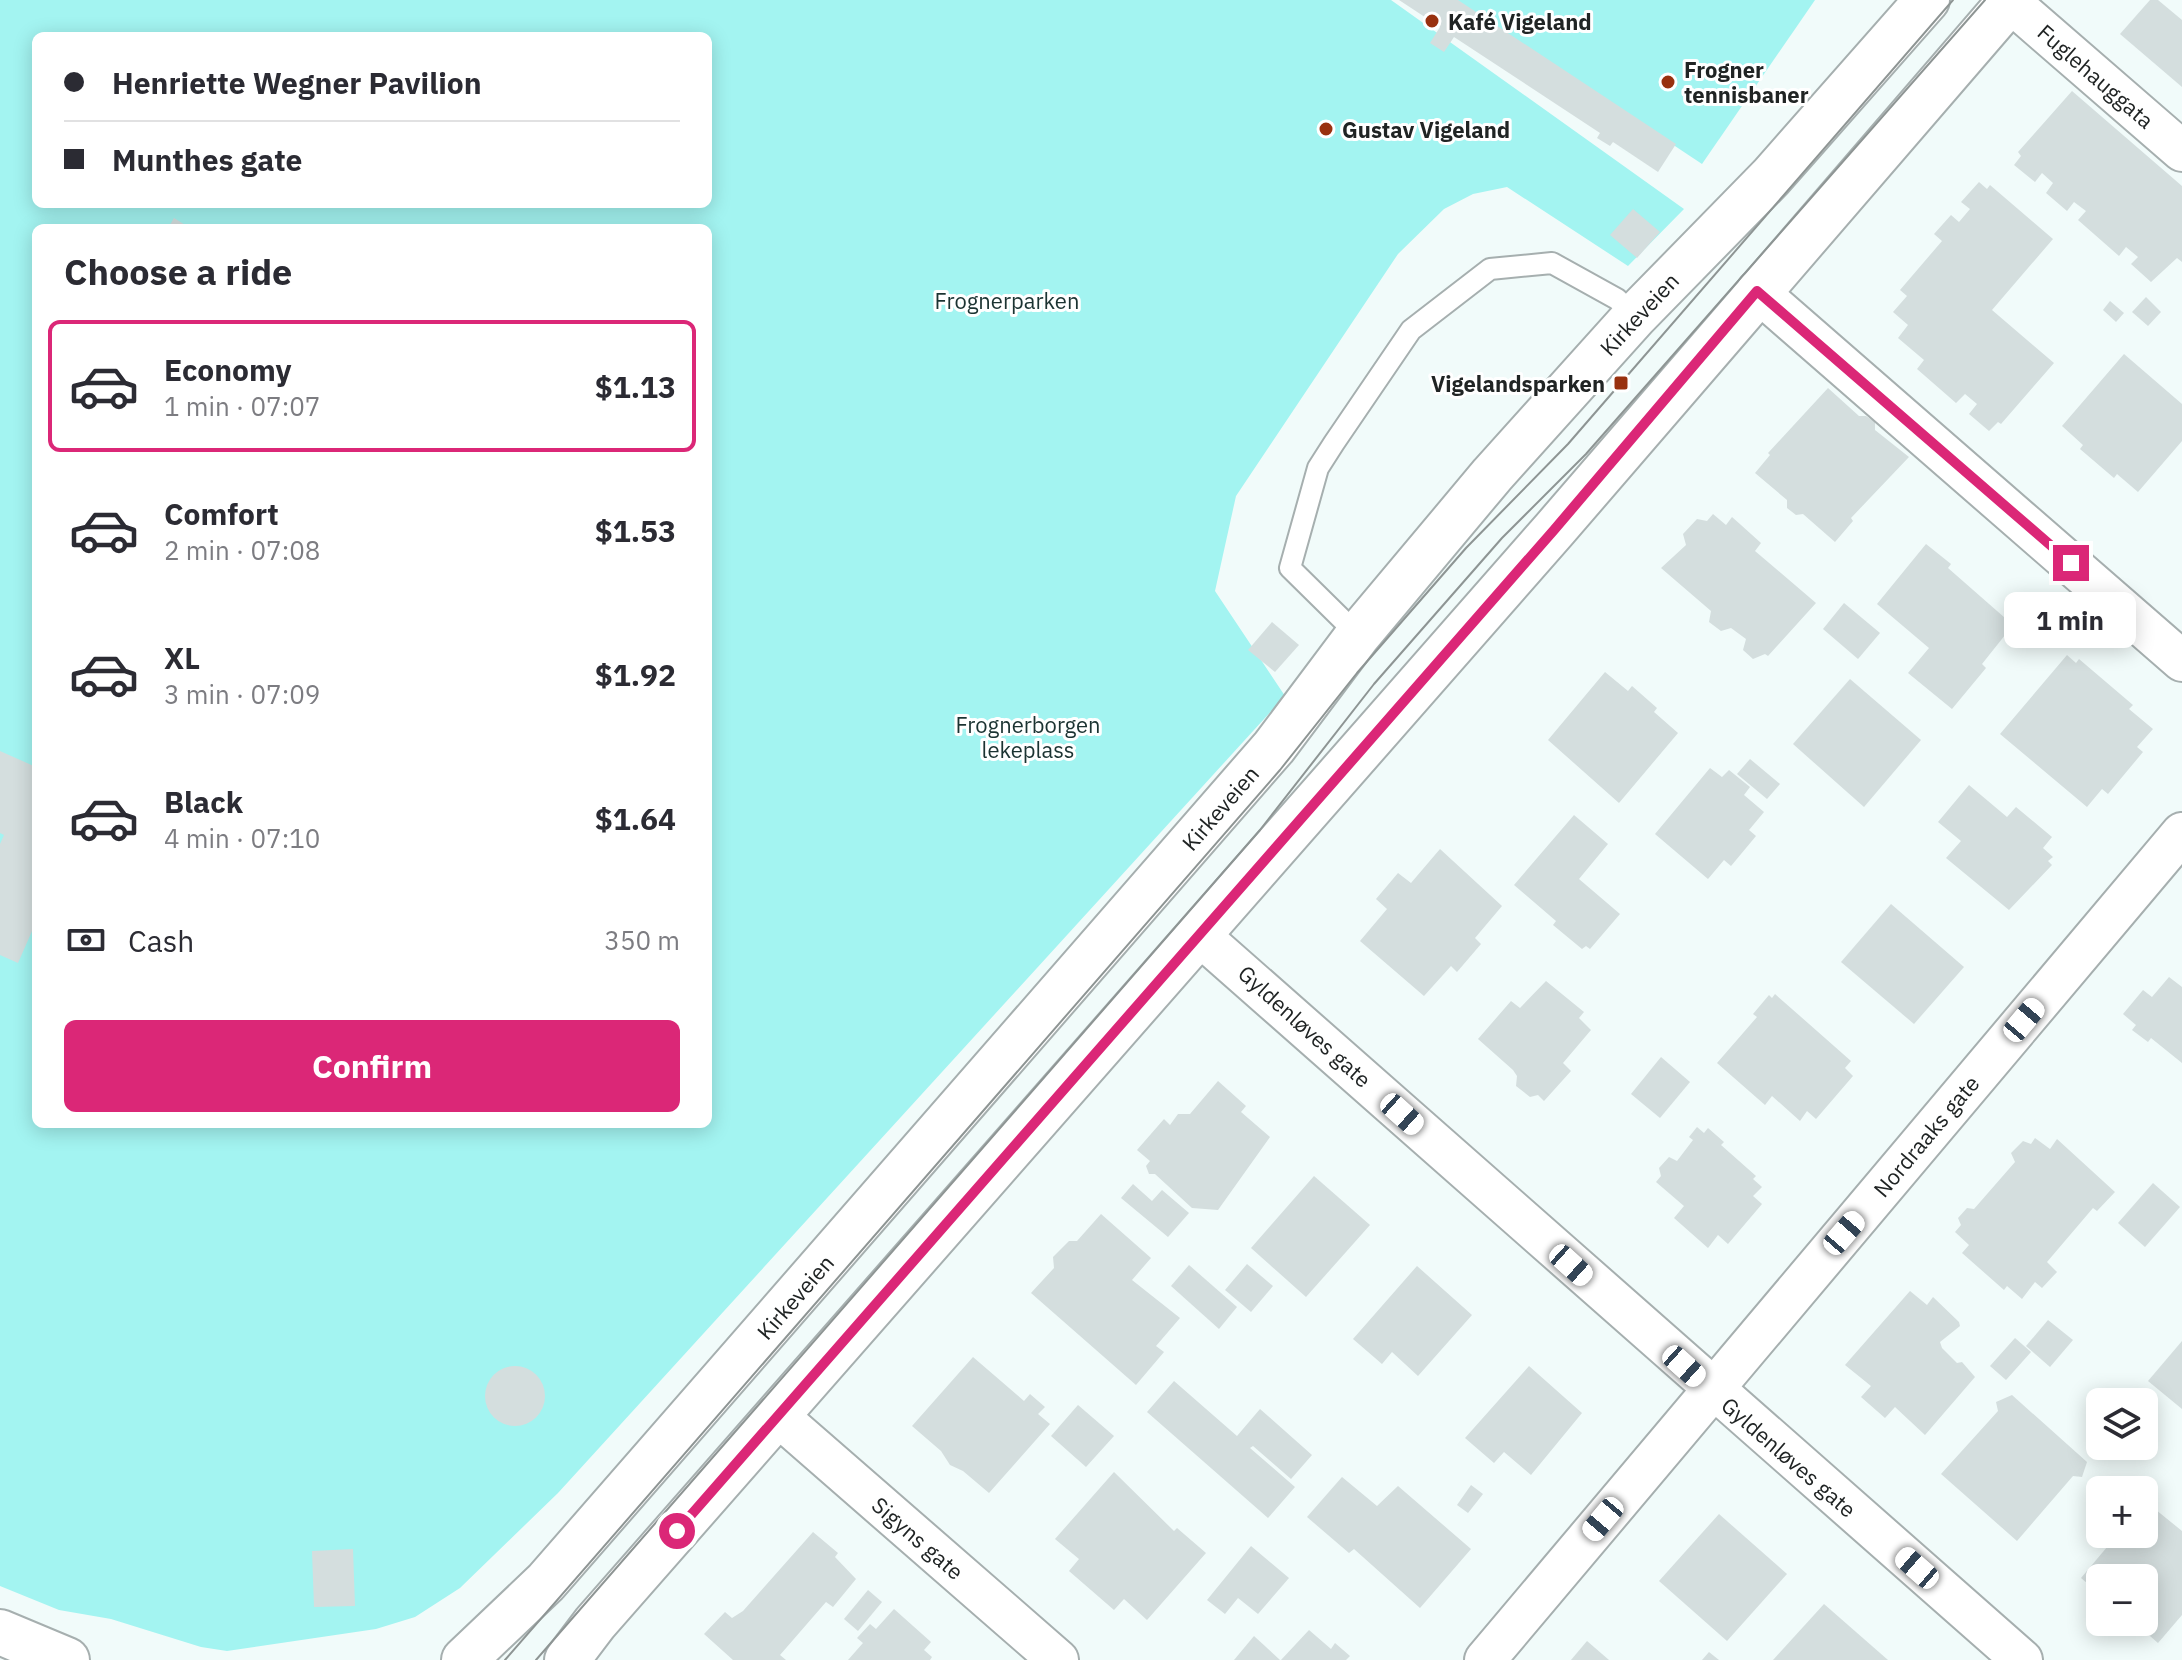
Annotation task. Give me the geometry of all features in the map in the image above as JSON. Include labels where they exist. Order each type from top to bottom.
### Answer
[{"type":"main road","name":"Kirkeveien","points":[[464,1660],[513,1617],[1274,747],[1358,635],[1492,475],[1635,316],[1771,177],[1927,0]]},
{"type":"main road","points":[[570,1655],[1543,542],[2010,1]]},
{"type":"main road","points":[[0,1632],[67,1660]]},
{"type":"street","name":"Fuglehauggata","points":[[2010,1],[2182,151]]},
{"type":"street","points":[[1757,291],[2182,661]]},
{"type":"street","name":"Nordraaks gate","points":[[1485,1660],[2182,833]]},
{"type":"street","name":"Gyldenløves gate","points":[[1198,934],[1711,1390],[2022,1660]]},
{"type":"street","name":"Sigyns gate","points":[[778,1416],[1058,1660]]},
{"type":"lane","points":[[1358,635],[1290,568],[1318,468],[1411,330],[1490,269],[1552,263],[1617,299],[1635,316]]},
{"type":"green space","name":"Frognerparken","points":[[0,0],[1391,0],[1684,209],[1628,266],[1507,187],[1473,194],[1444,209],[1398,254],[1236,496],[1215,591],[1285,696],[558,1493],[460,1588],[415,1617],[376,1629],[227,1651],[201,1647],[111,1619],[59,1610],[0,1586]]},
{"type":"green space","name":"Frogner tennisbaner","points":[[1455,0],[1815,0],[1702,164]]},
{"type":"building","points":[[1399,0],[1458,0],[1676,144],[1658,172],[1613,142],[1610,146],[1597,138],[1600,133],[1454,37],[1444,52],[1430,43],[1440,27]]},
{"type":"building","points":[[2150,0],[2158,0],[2182,20],[2182,87],[2120,34]]},
{"type":"building","points":[[2072,91],[2182,186],[2182,262],[2177,258],[2151,282],[2131,264],[2138,257],[2126,247],[2119,256],[2078,220],[2086,211],[2074,202],[2067,211],[2046,193],[2053,183],[2042,173],[2035,182],[2014,165],[2021,156],[2018,152]]},
{"type":"building","points":[[1979,182],[1987,189],[1990,185],[2053,239],[1992,310],[2054,363],[2001,424],[1998,422],[1989,431],[1969,414],[1977,404],[1965,394],[1956,403],[1917,369],[1924,360],[1898,338],[1908,325],[1893,312],[1907,296],[1900,290],[1942,241],[1934,234],[1951,215],[1959,222],[1970,209],[1961,202]]},
{"type":"building","points":[[1633,209],[1660,232],[1637,258],[1610,235]]},
{"type":"building","points":[[2146,297],[2161,312],[2148,326],[2132,312]]},
{"type":"building","points":[[2110,301],[2124,313],[2116,322],[2103,310]]},
{"type":"building","points":[[2124,354],[2182,404],[2182,441],[2138,492],[2117,474],[2114,478],[2080,449],[2083,445],[2062,426]]},
{"type":"building","points":[[1828,388],[1859,416],[1866,416],[1875,422],[1875,430],[1909,457],[1851,518],[1853,521],[1835,542],[1803,514],[1796,515],[1787,508],[1787,500],[1755,473],[1770,455],[1768,453]]},
{"type":"building","points":[[1713,514],[1726,525],[1732,517],[1761,543],[1755,551],[1816,603],[1768,656],[1765,654],[1753,659],[1743,650],[1746,639],[1731,628],[1721,631],[1709,622],[1711,611],[1661,568],[1686,545],[1683,534],[1697,519],[1707,521]]},
{"type":"building","points":[[1926,544],[1951,564],[1948,568],[2013,625],[1982,664],[1986,668],[1952,709],[1908,673],[1929,648],[1877,604]]},
{"type":"building","points":[[1844,603],[1880,633],[1858,659],[1823,629]]},
{"type":"building","points":[[1272,622],[1299,645],[1275,672],[1248,650]]},
{"type":"building","points":[[2067,655],[2076,663],[2079,659],[2133,705],[2129,709],[2153,729],[2137,747],[2143,752],[2108,794],[2102,789],[2087,807],[2000,734]]},
{"type":"building","points":[[1605,672],[1628,691],[1632,686],[1657,708],[1654,712],[1678,733],[1619,803],[1548,740]]},
{"type":"building","points":[[1850,679],[1921,740],[1864,807],[1793,744]]},
{"type":"building","points":[[0,751],[32,765],[32,931],[18,963],[0,955],[0,844],[4,835],[0,833]]},
{"type":"building","points":[[1750,759],[1780,784],[1767,799],[1737,774]]},
{"type":"building","points":[[1710,768],[1722,777],[1729,770],[1750,787],[1744,795],[1764,812],[1749,830],[1756,836],[1731,866],[1724,860],[1708,879],[1655,834]]},
{"type":"building","points":[[1969,785],[2007,817],[2016,807],[2052,837],[2043,848],[2053,857],[2048,861],[2052,865],[2009,910],[1946,858],[1961,841],[1938,822]]},
{"type":"building","points":[[1574,815],[1608,844],[1579,879],[1620,914],[1590,949],[1586,946],[1582,949],[1553,925],[1556,921],[1514,885]]},
{"type":"building","points":[[1440,849],[1502,906],[1475,938],[1481,944],[1457,972],[1451,966],[1424,996],[1360,941],[1387,909],[1376,899],[1398,873],[1411,883]]},
{"type":"building","points":[[1891,904],[1964,967],[1914,1024],[1841,962]]},
{"type":"building","points":[[2169,977],[2182,987],[2182,1063],[2151,1038],[2148,1042],[2132,1030],[2136,1025],[2123,1014],[2143,990],[2152,997]]},
{"type":"building","points":[[1546,981],[1584,1012],[1579,1018],[1591,1030],[1563,1063],[1571,1071],[1544,1101],[1538,1095],[1530,1097],[1516,1086],[1517,1076],[1513,1070],[1478,1039],[1511,1001],[1520,1008]]},
{"type":"building","points":[[1775,994],[1851,1061],[1845,1068],[1853,1076],[1816,1119],[1807,1111],[1800,1121],[1772,1096],[1765,1105],[1717,1063],[1757,1017],[1753,1014],[1769,995],[1772,998]]},
{"type":"building","points":[[1661,1057],[1690,1082],[1660,1118],[1631,1094]]},
{"type":"building","points":[[1218,1081],[1246,1106],[1241,1112],[1270,1137],[1218,1210],[1192,1208],[1155,1174],[1149,1174],[1146,1166],[1150,1161],[1137,1150],[1164,1119],[1170,1125],[1178,1114],[1190,1114]]},
{"type":"building","points":[[1697,1127],[1704,1133],[1708,1128],[1724,1142],[1721,1145],[1756,1176],[1753,1179],[1762,1187],[1753,1196],[1762,1204],[1728,1244],[1718,1235],[1708,1248],[1674,1218],[1684,1206],[1656,1182],[1661,1176],[1659,1168],[1669,1157],[1677,1161],[1693,1140],[1689,1137]]},
{"type":"building","points":[[2035,1138],[2050,1149],[2057,1139],[2115,1192],[2097,1211],[2093,1208],[2047,1262],[2057,1272],[2042,1288],[2035,1282],[2022,1299],[2007,1286],[2004,1290],[1962,1253],[1969,1245],[1955,1232],[1961,1225],[1958,1218],[1967,1208],[1974,1209],[2015,1162],[2011,1153],[2023,1141],[2031,1144]]},
{"type":"building","points":[[1314,1176],[1370,1225],[1306,1297],[1251,1248]]},
{"type":"building","points":[[2153,1183],[2180,1207],[2145,1247],[2118,1223]]},
{"type":"building","points":[[1133,1184],[1152,1201],[1162,1190],[1189,1213],[1168,1237],[1121,1198]]},
{"type":"building","points":[[1101,1214],[1151,1258],[1132,1280],[1180,1318],[1156,1346],[1164,1352],[1136,1385],[1031,1293],[1054,1268],[1053,1257],[1069,1241],[1077,1241]]},
{"type":"building","points":[[1247,1264],[1273,1286],[1251,1312],[1225,1290]]},
{"type":"building","points":[[1189,1265],[1237,1307],[1219,1329],[1171,1286]]},
{"type":"building","points":[[1417,1266],[1472,1315],[1418,1376],[1392,1352],[1382,1364],[1353,1339]]},
{"type":"building","points":[[1910,1291],[1927,1305],[1933,1297],[1959,1322],[1960,1326],[1940,1342],[1957,1363],[1962,1362],[1975,1377],[1925,1435],[1895,1407],[1885,1418],[1861,1397],[1871,1386],[1845,1365]]},
{"type":"building","points":[[2048,1320],[2073,1340],[2050,1367],[2026,1346]]},
{"type":"building","points":[[2015,1338],[2031,1352],[2006,1380],[1990,1366]]},
{"type":"building","points":[[2182,1341],[2182,1409],[2148,1381]]},
{"type":"building","points":[[973,1357],[1024,1401],[1030,1394],[1045,1407],[1038,1414],[1050,1424],[989,1493],[963,1471],[950,1465],[941,1451],[912,1426]]},
{"type":"building","points":[[515,1366],[527,1368],[536,1375],[543,1384],[543,1408],[536,1417],[527,1424],[515,1426],[503,1424],[494,1417],[487,1408],[485,1396],[487,1384],[494,1375],[503,1368]]},
{"type":"building","points":[[1529,1366],[1582,1413],[1531,1475],[1504,1452],[1494,1463],[1465,1438]]},
{"type":"building","points":[[1174,1381],[1237,1436],[1260,1409],[1312,1455],[1291,1479],[1253,1446],[1250,1448],[1295,1487],[1268,1518],[1147,1412]]},
{"type":"building","points":[[2012,1395],[2087,1462],[2082,1477],[2073,1476],[2017,1541],[1941,1474],[1998,1411],[1996,1402]]},
{"type":"building","points":[[1078,1405],[1114,1436],[1086,1467],[1051,1436]]},
{"type":"building","points":[[1114,1472],[1174,1531],[1177,1528],[1206,1553],[1147,1620],[1124,1599],[1114,1610],[1069,1571],[1079,1559],[1055,1539]]},
{"type":"building","points":[[1342,1477],[1377,1506],[1398,1486],[1471,1549],[1420,1608],[1354,1549],[1349,1553],[1307,1517]]},
{"type":"building","points":[[1471,1485],[1483,1494],[1468,1513],[1457,1505]]},
{"type":"building","points":[[2158,1512],[2182,1531],[2182,1615],[2158,1643],[2150,1636],[2158,1636],[2158,1564],[2093,1564],[2106,1548],[2158,1548]]},
{"type":"building","points":[[1719,1514],[1787,1574],[1727,1641],[1659,1581]]},
{"type":"building","points":[[813,1532],[838,1553],[835,1557],[856,1579],[833,1607],[826,1602],[780,1655],[786,1660],[733,1660],[704,1634],[725,1612],[732,1618],[743,1611]]},
{"type":"building","points":[[1251,1546],[1289,1578],[1258,1614],[1238,1598],[1225,1614],[1207,1600]]},
{"type":"building","points":[[353,1549],[355,1606],[314,1607],[312,1551]]},
{"type":"building","points":[[868,1590],[882,1602],[858,1631],[844,1619]]},
{"type":"building","points":[[1824,1604],[1888,1660],[1773,1660]]},
{"type":"building","points":[[894,1609],[931,1642],[924,1650],[932,1657],[930,1660],[848,1660],[863,1643],[857,1638],[870,1624],[876,1629]]},
{"type":"building","points":[[1309,1630],[1331,1649],[1335,1643],[1350,1656],[1346,1660],[1281,1660]]},
{"type":"building","points":[[1254,1636],[1280,1660],[1234,1660]]},
{"type":"building","points":[[1587,1641],[1609,1660],[1571,1660]]},
{"type":"building","points":[[1709,1652],[1719,1660],[1702,1660]]},
{"type":"tram line","points":[[505,1660],[1280,770],[1357,673],[1466,548],[1568,444],[1953,0]]},
{"type":"tram line","points":[[536,1660],[1260,830],[1374,684],[1502,538],[1586,454],[1985,0]]},
{"type":"place","name":"Kafé Vigeland","points":[[1432,21]]},
{"type":"place","name":"Frogner tennisbaner","points":[[1668,82]]},
{"type":"place","name":"Gustav Vigeland","points":[[1326,129]]},
{"type":"place","name":"Vigelandsparken","points":[[1621,383]]},
{"type":"route","points":[[677,1531],[1151,986],[1554,530],[1757,291],[1778,306],[2071,563]]},
{"type":"park label","name":"Frognerborgen lekeplass","points":[[1028,736]]}]
